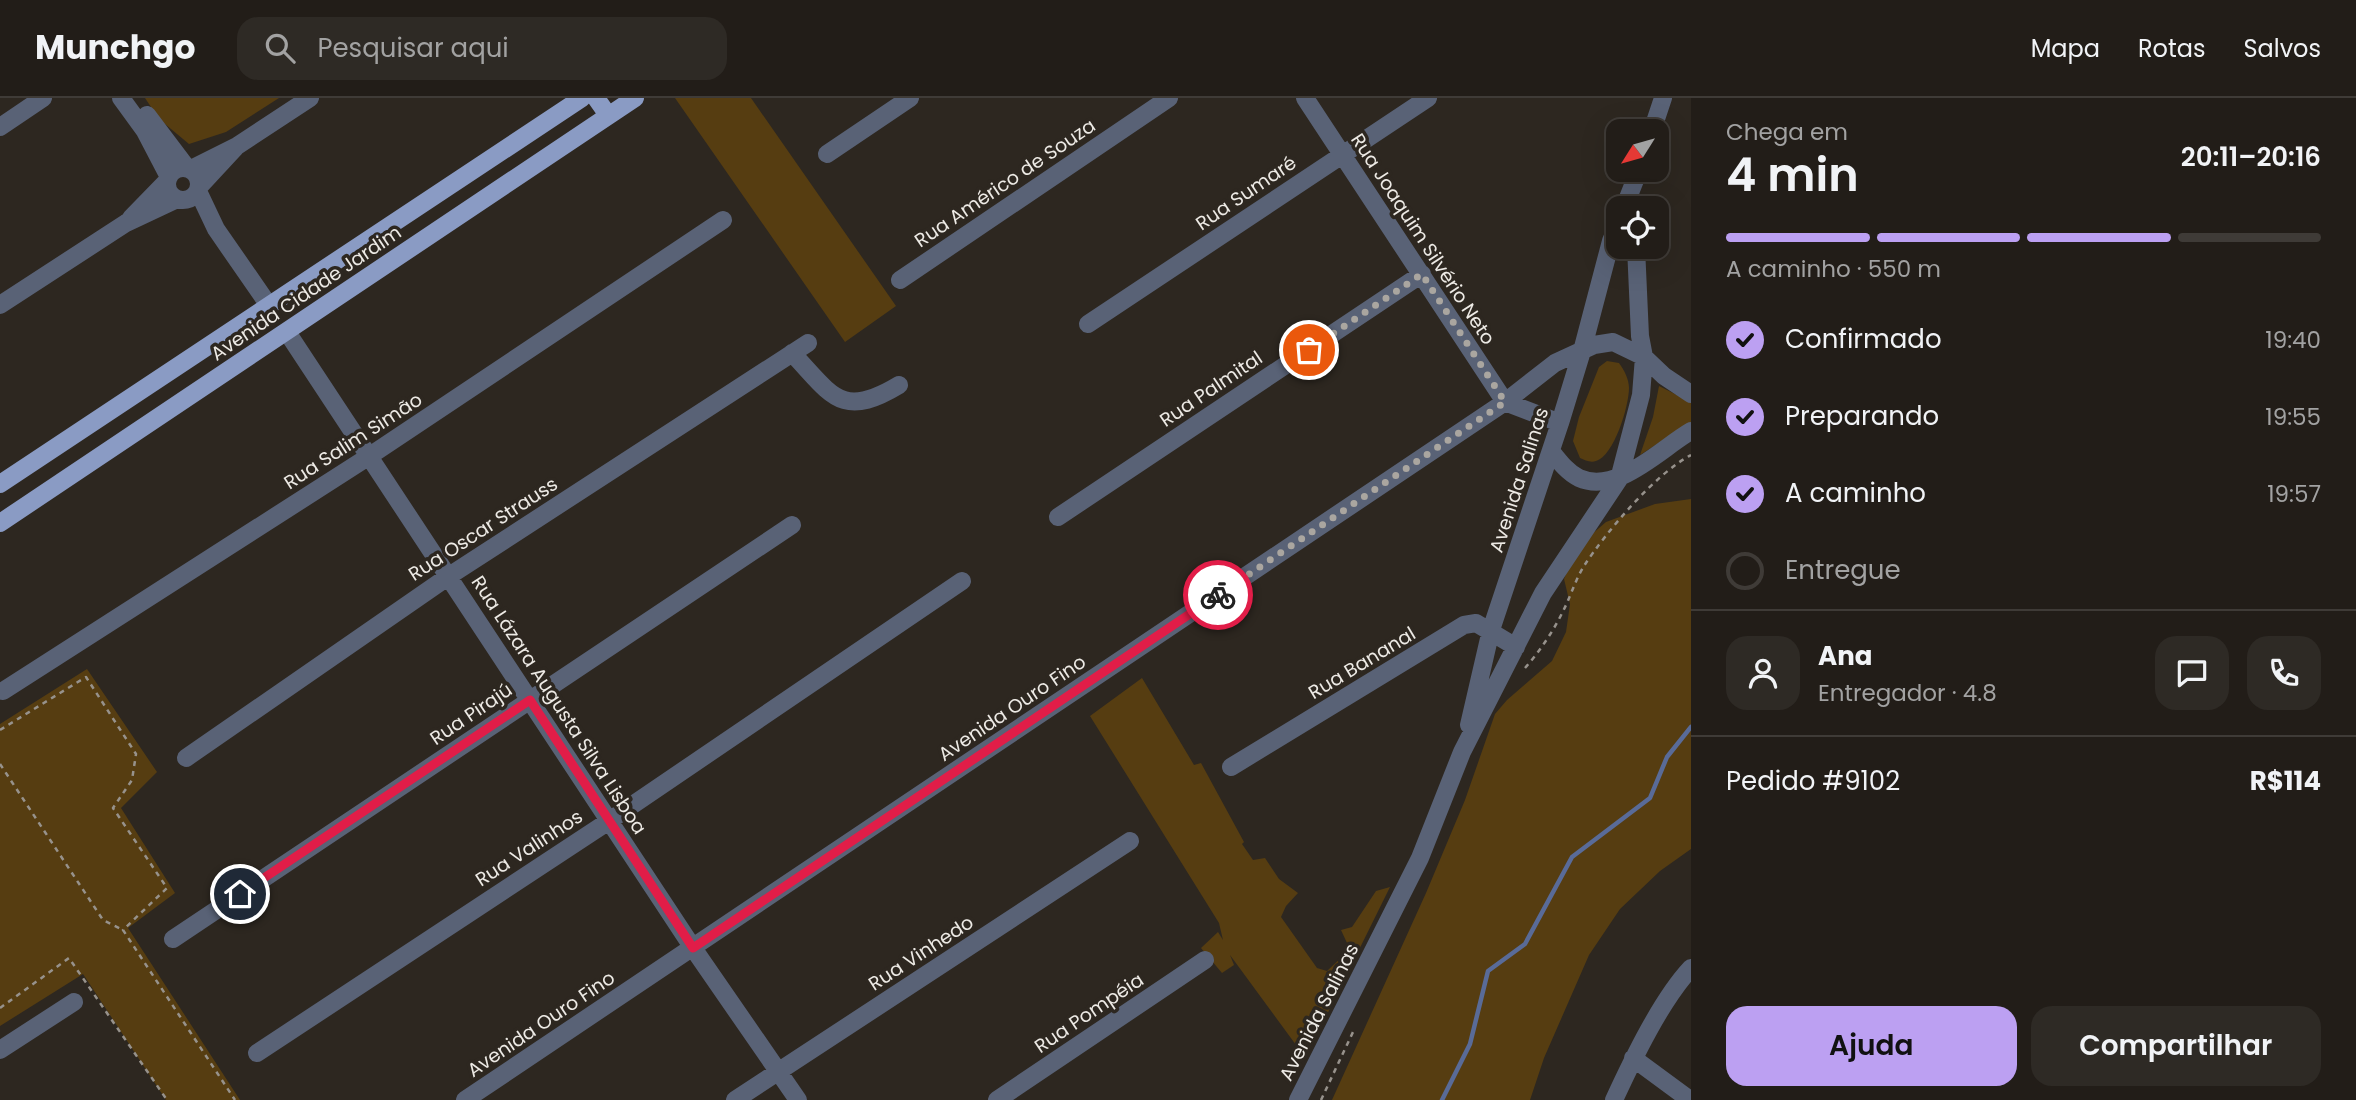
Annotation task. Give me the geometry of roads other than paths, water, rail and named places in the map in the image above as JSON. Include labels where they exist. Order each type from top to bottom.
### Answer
[{"type":"main road","name":"Avenida Cidade Jardim","points":[[0,484],[582,98]]},
{"type":"main road","points":[[596,98],[608,115]]},
{"type":"main road","name":"Avenida Cidade Jardim","points":[[0,523],[635,98]]},
{"type":"street","points":[[0,127],[43,98]]},
{"type":"street","points":[[121,98],[145,131],[168,179],[169,192],[216,229]]},
{"type":"street","points":[[135,98],[198,177],[198,189],[216,229],[270,307]]},
{"type":"street","points":[[126,223],[176,169],[189,169],[237,146],[310,98]]},
{"type":"street","points":[[827,154],[910,98]]},
{"type":"street","name":"Rua Américo de Souza","points":[[900,280],[1169,98]]},
{"type":"street","name":"Rua Joaquim Silvério Neto","points":[[1306,98],[1505,402]]},
{"type":"street","name":"Rua Sumaré","points":[[1088,324],[1427,98]]},
{"type":"street","points":[[1656,119],[1663,98]]},
{"type":"street","points":[[0,306],[126,223],[179,199],[191,198],[237,146]]},
{"type":"street","name":"Rua Salim Simão","points":[[3,691],[368,457],[723,220]]},
{"type":"street","name":"Avenida Salinas","points":[[1462,752],[1491,630],[1583,351],[1606,259]]},
{"type":"street","name":"Avenida Salinas","points":[[1298,1100],[1420,858],[1462,752],[1543,593],[1619,479],[1642,395],[1644,358],[1639,323],[1636,259]]},
{"type":"street","name":"Rua Palmital","points":[[1058,517],[1422,274]]},
{"type":"street","name":"Rua Lázara Augusta Silva Lisboa","points":[[287,332],[693,948],[798,1100]]},
{"type":"street","name":"Avenida Ouro Fino","points":[[465,1100],[1505,402],[1555,363],[1594,345],[1613,342],[1644,358],[1664,376],[1691,394]]},
{"type":"street","name":"Rua Oscar Strauss","points":[[187,758],[449,576],[800,348],[831,395],[850,402],[878,397],[899,385]]},
{"type":"street","points":[[1505,402],[1560,423]]},
{"type":"street","points":[[1551,451],[1568,471],[1580,478],[1592,481],[1619,479],[1691,431]]},
{"type":"street","name":"Rua Pirajú","points":[[173,939],[792,525]]},
{"type":"street","name":"Rua Valinhos","points":[[257,1053],[609,821],[962,581]]},
{"type":"street","name":"Rua Bananal","points":[[1231,767],[1464,625],[1476,623],[1491,630]]},
{"type":"street","points":[[1491,630],[1516,647]]},
{"type":"street","name":"Rua Vinhedo","points":[[735,1100],[1129,841]]},
{"type":"street","name":"Rua Pompéia","points":[[997,1100],[1205,960]]},
{"type":"street","points":[[1614,1100],[1633,1058],[1691,968]]},
{"type":"street","points":[[0,1050],[74,1002]]},
{"type":"street","points":[[1633,1058],[1690,1100]]},
{"type":"waterway","points":[[1442,1100],[1470,1044],[1488,971],[1525,944],[1572,857],[1650,798],[1667,757],[1691,727]]}]
